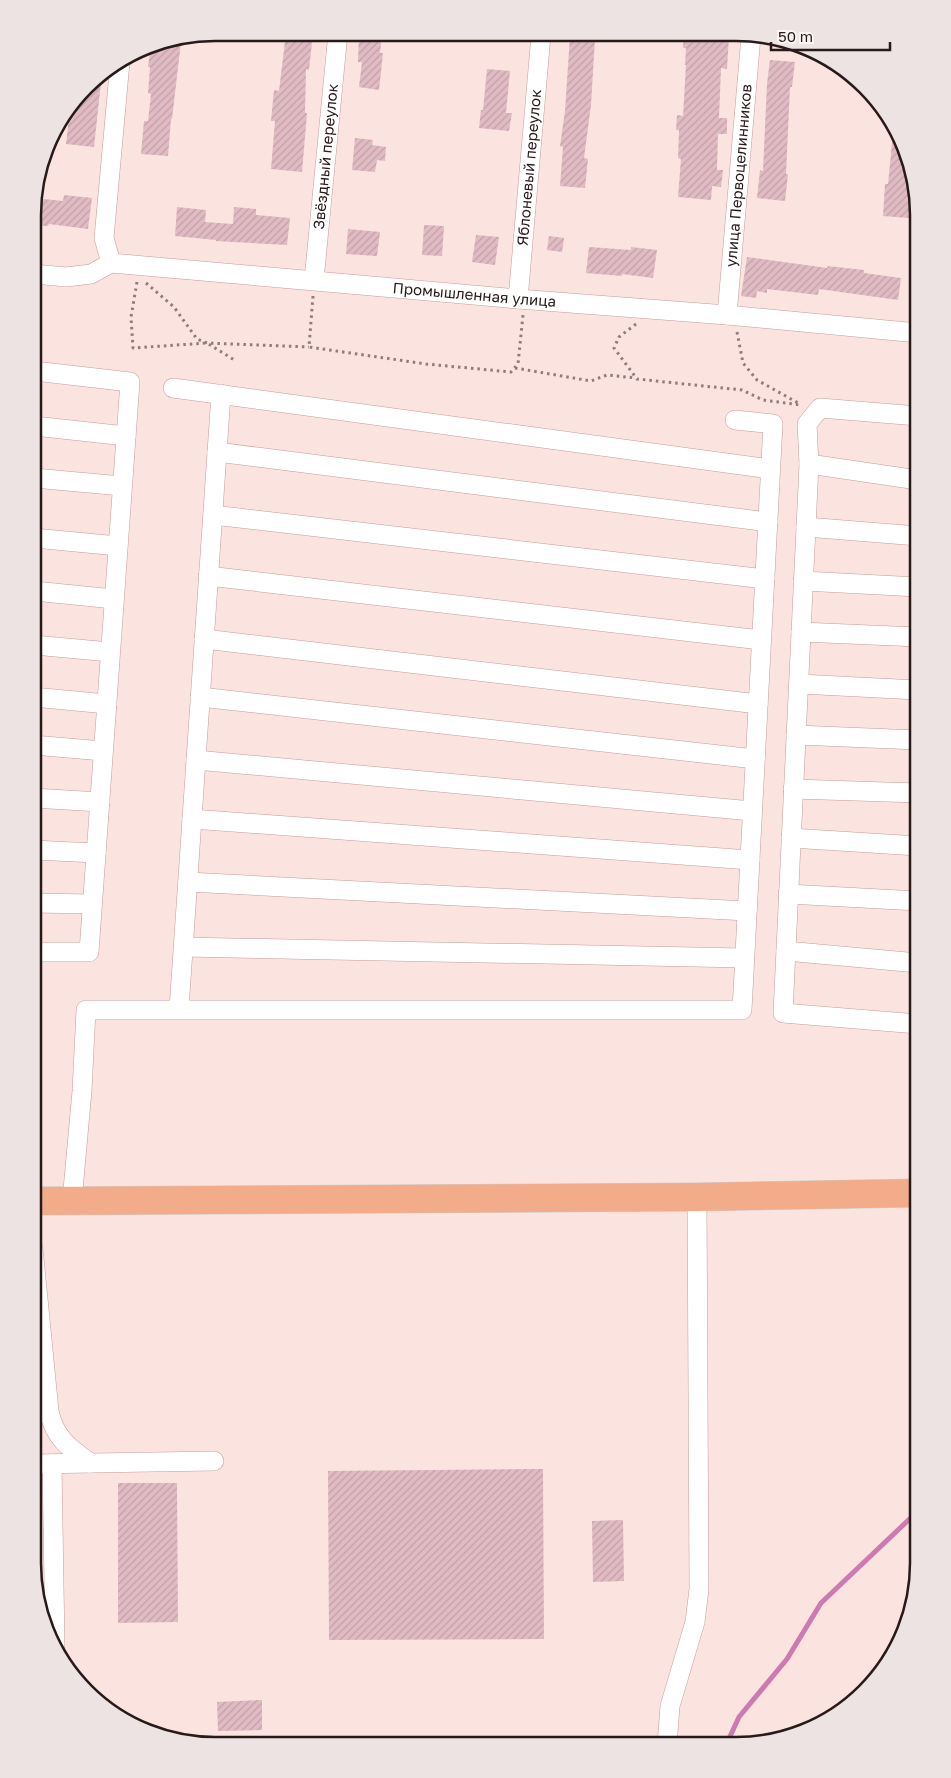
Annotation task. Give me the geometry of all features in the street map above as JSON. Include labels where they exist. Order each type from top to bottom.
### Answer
[{"type":"highway","points":[[41,1201],[697,1197],[909,1193]]},
{"type":"lane","name":"Яблоневый переулок","points":[[522,299],[540,41]]},
{"type":"lane","name":"Звёздный переулок","points":[[314,280],[337,42]]},
{"type":"lane","name":"улица Первоцелинников","points":[[730,315],[751,42]]},
{"type":"lane","points":[[41,275],[66,277],[91,274],[111,263],[104,238],[119,70]]},
{"type":"lane","name":"Промышленная улица","points":[[111,263],[730,315],[910,332]]},
{"type":"lane","points":[[41,372],[130,382],[89,952],[41,952]]},
{"type":"lane","points":[[173,388],[770,469]]},
{"type":"lane","points":[[179,1009],[221,394]]},
{"type":"lane","points":[[909,1023],[783,1013],[809,464],[807,411],[820,408],[910,415]]},
{"type":"lane","points":[[72,1200],[82,1091],[86,1010],[742,1010],[773,424],[735,420]]},
{"type":"lane","points":[[41,427],[126,436]]},
{"type":"lane","points":[[217,452],[768,522]]},
{"type":"lane","points":[[809,464],[910,479]]},
{"type":"lane","points":[[41,479],[122,486]]},
{"type":"lane","points":[[213,515],[765,579]]},
{"type":"lane","points":[[806,527],[910,535]]},
{"type":"lane","points":[[41,539],[118,546]]},
{"type":"lane","points":[[208,576],[761,640]]},
{"type":"lane","points":[[803,581],[910,587]]},
{"type":"lane","points":[[41,592],[114,599]]},
{"type":"lane","points":[[801,632],[910,637]]},
{"type":"lane","points":[[204,639],[758,704]]},
{"type":"lane","points":[[41,646],[110,652]]},
{"type":"lane","points":[[798,684],[910,690]]},
{"type":"lane","points":[[200,697],[755,759]]},
{"type":"lane","points":[[41,698],[107,704]]},
{"type":"lane","points":[[796,735],[910,740]]},
{"type":"lane","points":[[41,746],[103,751]]},
{"type":"lane","points":[[196,760],[752,811]]},
{"type":"lane","points":[[793,789],[910,793]]},
{"type":"lane","points":[[41,798],[100,802]]},
{"type":"lane","points":[[192,819],[750,860]]},
{"type":"lane","points":[[791,838],[910,845]]},
{"type":"lane","points":[[41,851],[96,854]]},
{"type":"lane","points":[[188,882],[747,910]]},
{"type":"lane","points":[[788,894],[909,901]]},
{"type":"lane","points":[[41,903],[92,904]]},
{"type":"lane","points":[[184,947],[744,958]]},
{"type":"lane","points":[[786,950],[909,962]]},
{"type":"lane","points":[[668,1737],[670,1706],[695,1622],[699,1589],[697,1197]]},
{"type":"lane","points":[[41,1330],[51,1422],[54,1430],[63,1441],[90,1463]]},
{"type":"lane","points":[[41,1464],[214,1461]]},
{"type":"lane","points":[[52,1464],[55,1631]]},
{"type":"path","points":[[134,276],[138,283],[131,317],[134,348],[207,343],[309,347],[426,364],[510,372],[518,364],[522,299]]},
{"type":"path","points":[[309,347],[314,280]]},
{"type":"path","points":[[145,281],[174,307],[197,339],[236,361]]},
{"type":"path","points":[[637,378],[614,348],[619,337],[656,309]]},
{"type":"path","points":[[730,315],[743,364],[757,380],[807,411]]},
{"type":"path","points":[[514,368],[591,381],[607,375],[742,390],[763,400],[807,411]]},
{"type":"building","points":[[570,41],[595,41],[591,105],[584,158],[588,159],[585,188],[560,186],[563,147],[560,146],[565,111]]},
{"type":"building","points":[[684,41],[729,41],[727,69],[721,68],[719,118],[727,118],[727,134],[718,134],[717,170],[723,170],[721,187],[712,186],[711,200],[678,197],[681,159],[678,158],[679,130],[676,130],[677,115],[683,116],[686,48],[683,48]]},
{"type":"building","points":[[285,42],[312,42],[309,70],[306,69],[305,113],[307,113],[302,172],[271,169],[275,121],[271,121],[274,90],[279,91]]},
{"type":"building","points":[[359,42],[381,42],[380,53],[383,53],[379,90],[359,87],[362,62],[358,62]]},
{"type":"building","points":[[181,45],[168,156],[141,154],[144,121],[148,121],[151,94],[148,93],[150,67],[148,67],[150,53]]},
{"type":"building","points":[[770,60],[795,62],[792,87],[790,87],[786,174],[788,174],[785,201],[757,198],[760,170],[763,171]]},
{"type":"building","points":[[487,69],[510,71],[506,113],[512,113],[509,131],[479,128],[481,110],[483,110]]},
{"type":"building","points":[[101,83],[94,147],[66,144],[68,122],[84,100]]},
{"type":"building","points":[[355,138],[373,140],[372,145],[386,147],[385,161],[377,160],[375,172],[352,170]]},
{"type":"building","points":[[892,139],[901,159],[906,181],[909,218],[883,216],[885,184],[888,184]]},
{"type":"building","points":[[64,195],[92,198],[88,229],[49,224],[48,226],[41,226],[42,199],[63,201]]},
{"type":"building","points":[[177,207],[206,210],[205,222],[233,224],[234,207],[256,209],[256,215],[290,218],[287,245],[216,241],[175,236]]},
{"type":"building","points":[[424,225],[444,226],[442,256],[422,255]]},
{"type":"building","points":[[348,229],[380,232],[377,256],[346,254]]},
{"type":"building","points":[[476,235],[499,237],[495,265],[472,262]]},
{"type":"building","points":[[549,236],[564,238],[562,252],[547,250]]},
{"type":"building","points":[[589,247],[631,250],[631,247],[657,250],[653,278],[622,274],[622,276],[586,273]]},
{"type":"building","points":[[747,257],[827,268],[828,266],[864,270],[864,273],[901,278],[898,300],[819,289],[818,295],[767,289],[767,293],[757,291],[756,298],[741,296]]},
{"type":"building","points":[[543,1469],[544,1639],[329,1640],[328,1471]]},
{"type":"building","points":[[118,1483],[177,1483],[178,1622],[118,1623]]},
{"type":"building","points":[[623,1520],[624,1581],[593,1582],[592,1521]]},
{"type":"building","points":[[262,1700],[262,1730],[218,1731],[217,1702]]},
{"type":"waterway","points":[[730,1737],[739,1717],[787,1659],[821,1603],[909,1519]]}]
